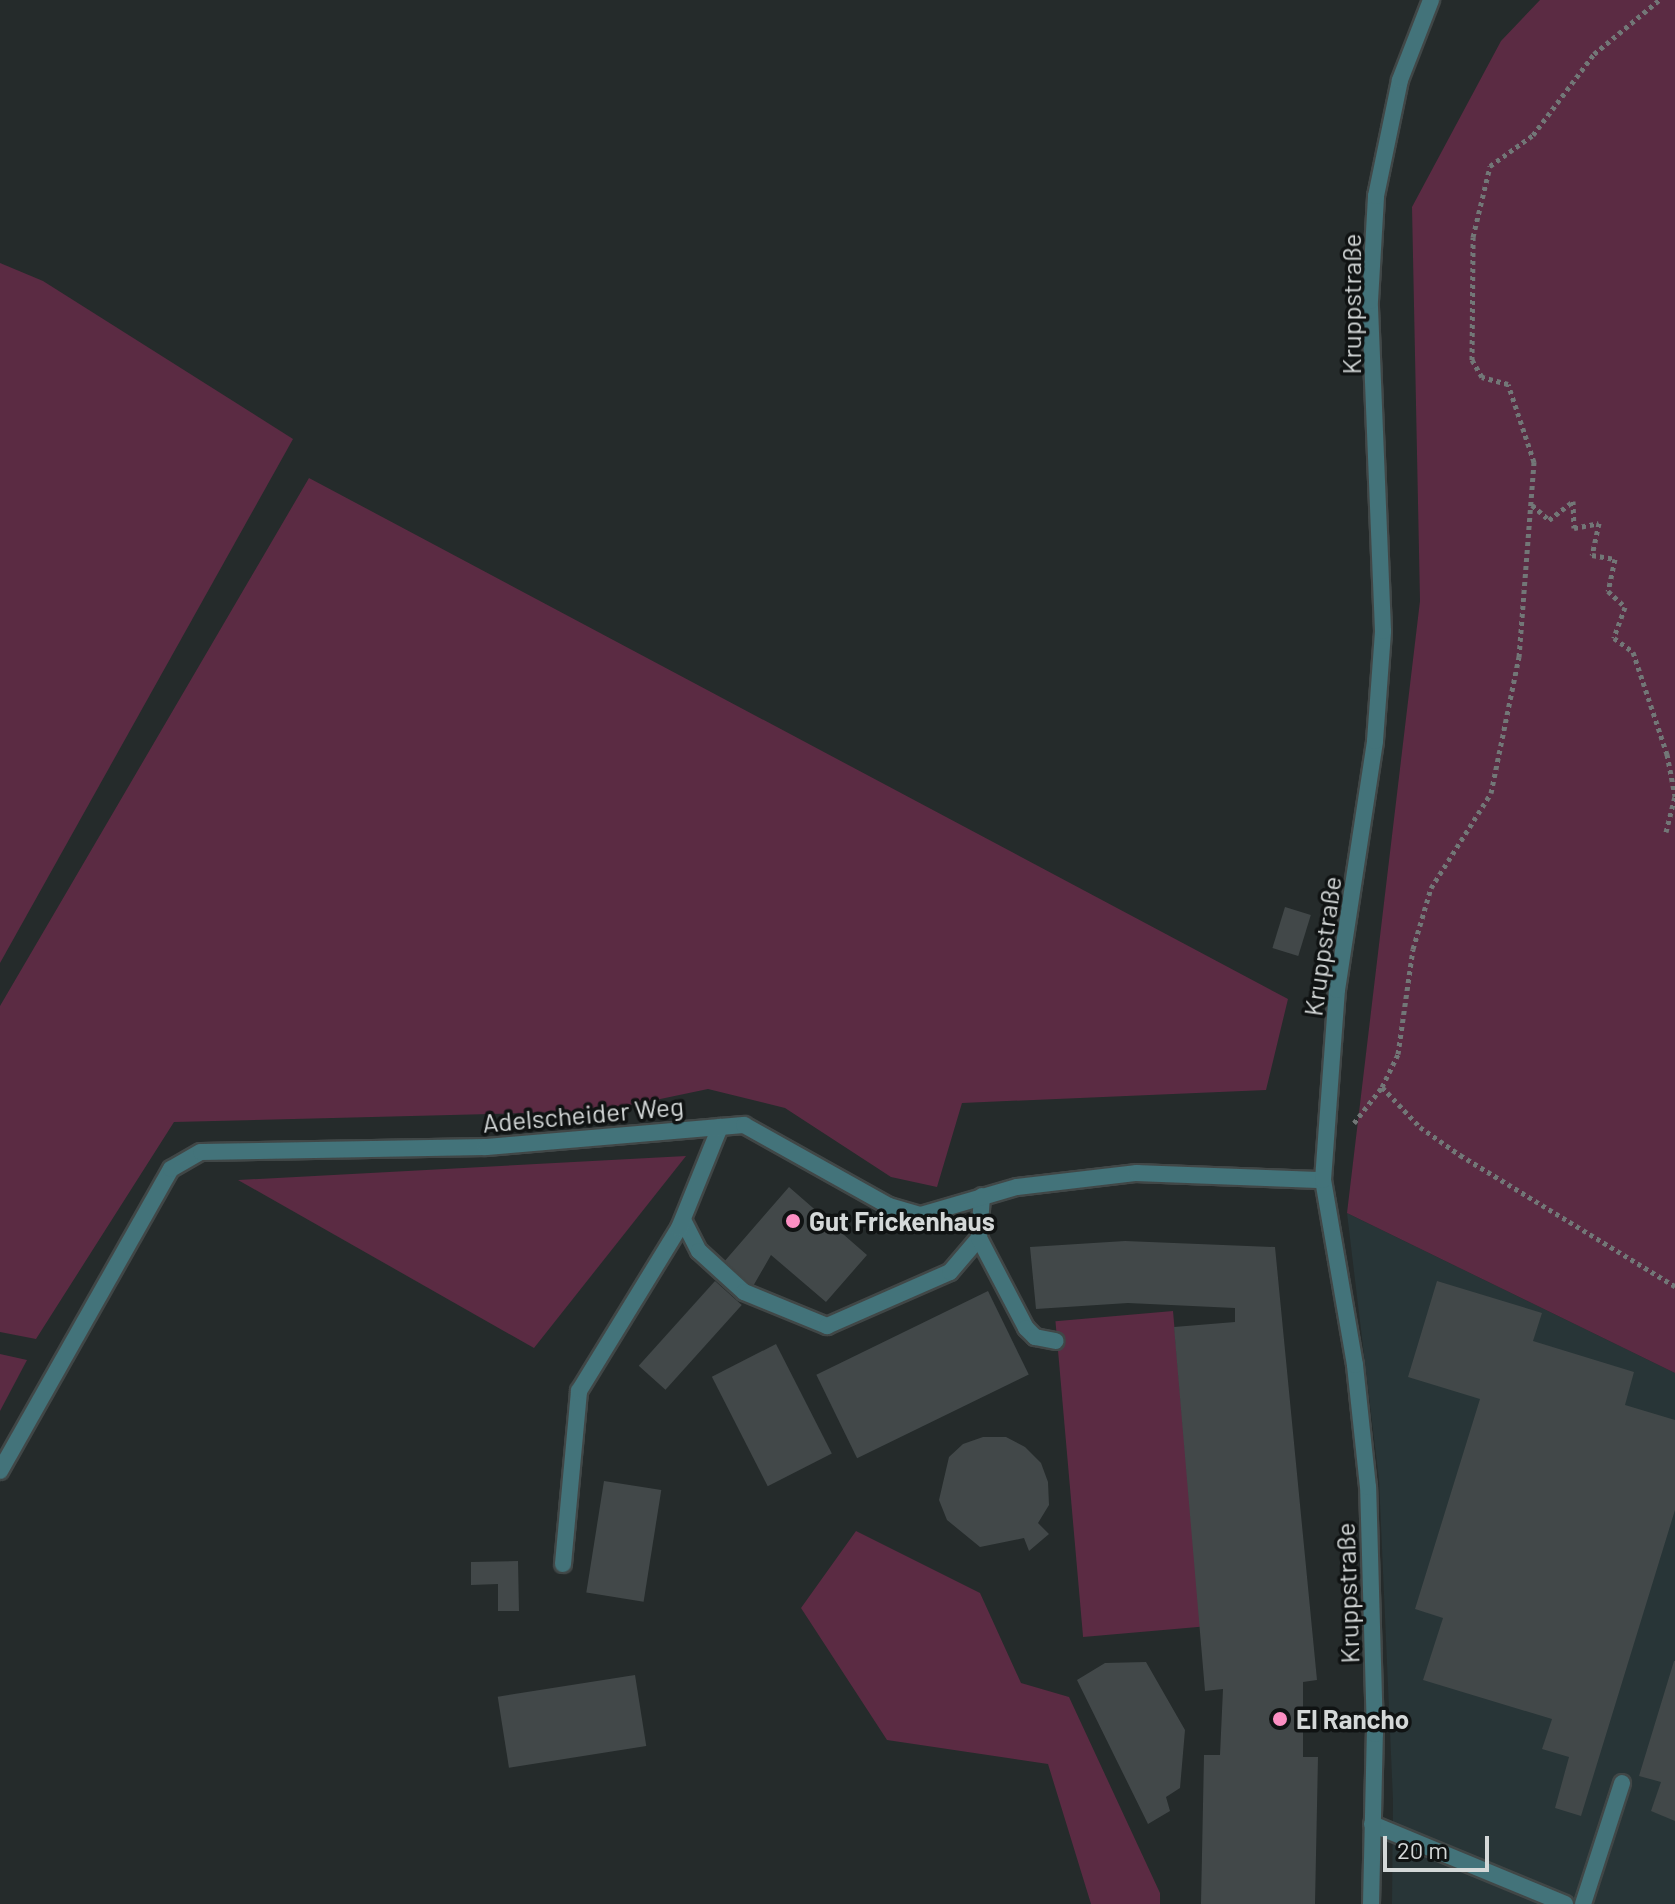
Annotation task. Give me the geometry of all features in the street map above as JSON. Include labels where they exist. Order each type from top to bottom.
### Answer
[{"type":"street","name":"Kruppstraße","points":[[1371,1904],[1375,1734],[1368,1487],[1355,1365],[1323,1180],[1337,990],[1375,741],[1383,631],[1370,301],[1376,196],[1400,80],[1431,0]]},
{"type":"street","name":"Adelscheider Weg","points":[[0,1471],[171,1169],[201,1152],[486,1147],[744,1125],[889,1206],[921,1215],[982,1196],[1137,1173],[1323,1180]]},
{"type":"street","points":[[563,1564],[579,1391],[683,1220],[720,1127]]},
{"type":"street","points":[[982,1196],[979,1238],[1026,1328],[1035,1337],[1056,1341]]},
{"type":"street","points":[[683,1220],[699,1251],[744,1292],[827,1326],[950,1272],[979,1238]]},
{"type":"street","points":[[1583,1904],[1622,1783]]},
{"type":"street","points":[[1372,1824],[1565,1904]]},
{"type":"path","points":[[1328,1143],[1354,1124],[1382,1087],[1398,1054],[1413,949],[1431,888],[1491,793],[1519,657],[1534,462],[1508,384],[1482,377],[1472,360],[1473,237],[1490,166],[1533,135],[1594,54],[1659,0]]},
{"type":"path","points":[[1531,505],[1549,520],[1573,501],[1574,528],[1599,523],[1592,555],[1615,559],[1608,591],[1625,607],[1614,638],[1633,652],[1667,754],[1675,796],[1666,832]]},
{"type":"path","points":[[1382,1087],[1420,1127],[1460,1155],[1675,1286]]},
{"type":"shaded area","points":[[1540,0],[1675,0],[1675,1373],[1347,1213],[1420,601],[1412,207],[1501,41]]},
{"type":"shaded area","points":[[0,263],[43,281],[293,439],[0,963]]},
{"type":"shaded area","points":[[309,478],[1288,999],[1266,1090],[962,1103],[937,1187],[891,1177],[785,1108],[708,1089],[603,1111],[174,1122],[36,1339],[0,1332],[0,1006]]},
{"type":"shaded area","points":[[686,1156],[534,1348],[238,1180]]},
{"type":"shaded area","points":[[1347,1213],[1675,1373],[1675,1904],[1392,1904],[1393,1800],[1379,1480]]},
{"type":"shaded area","points":[[1173,1311],[1201,1627],[1083,1637],[1055,1321]]},
{"type":"shaded area","points":[[0,1354],[27,1360],[0,1411]]},
{"type":"shaded area","points":[[856,1531],[980,1593],[1021,1683],[1069,1697],[1160,1893],[1160,1904],[1091,1904],[1048,1764],[887,1740],[801,1608]]},
{"type":"building","points":[[1285,907],[1311,915],[1298,956],[1272,948]]},
{"type":"building","name":"Gut Frickenhaus","points":[[789,1187],[867,1255],[826,1302],[771,1255],[752,1288],[723,1263]]},
{"type":"building","points":[[1125,1241],[1275,1247],[1317,1680],[1303,1682],[1303,1757],[1318,1757],[1315,1904],[1201,1904],[1204,1755],[1220,1755],[1223,1689],[1205,1691],[1174,1327],[1235,1322],[1235,1308],[1128,1303],[1036,1309],[1030,1247]]},
{"type":"building","points":[[715,1281],[742,1305],[665,1390],[639,1366]]},
{"type":"building","points":[[1437,1281],[1542,1313],[1533,1341],[1634,1372],[1625,1405],[1675,1420],[1675,1510],[1581,1816],[1555,1808],[1569,1757],[1542,1749],[1552,1719],[1423,1680],[1443,1618],[1415,1609],[1480,1399],[1408,1377]]},
{"type":"building","points":[[988,1291],[1029,1375],[857,1458],[816,1375]]},
{"type":"building","points":[[776,1344],[832,1454],[768,1486],[712,1377]]},
{"type":"building","points":[[983,1437],[1006,1437],[1025,1447],[1041,1463],[1048,1482],[1049,1505],[1038,1523],[1049,1534],[1029,1551],[1024,1538],[980,1547],[947,1520],[939,1500],[949,1457],[963,1444]]},
{"type":"building","points":[[604,1481],[661,1490],[644,1602],[586,1593]]},
{"type":"building","points":[[518,1561],[519,1611],[498,1611],[498,1584],[471,1585],[471,1562]]},
{"type":"building","points":[[1674,1661],[1675,1821],[1651,1811],[1661,1782],[1639,1776]]},
{"type":"building","points":[[1146,1662],[1185,1730],[1180,1788],[1166,1797],[1170,1811],[1148,1824],[1077,1680],[1105,1663]]},
{"type":"building","points":[[635,1675],[646,1746],[509,1768],[498,1697]]},
{"type":"place","name":"Gut Frickenhaus","points":[[793,1221]]},
{"type":"place","name":"El Rancho","points":[[1280,1719]]}]
